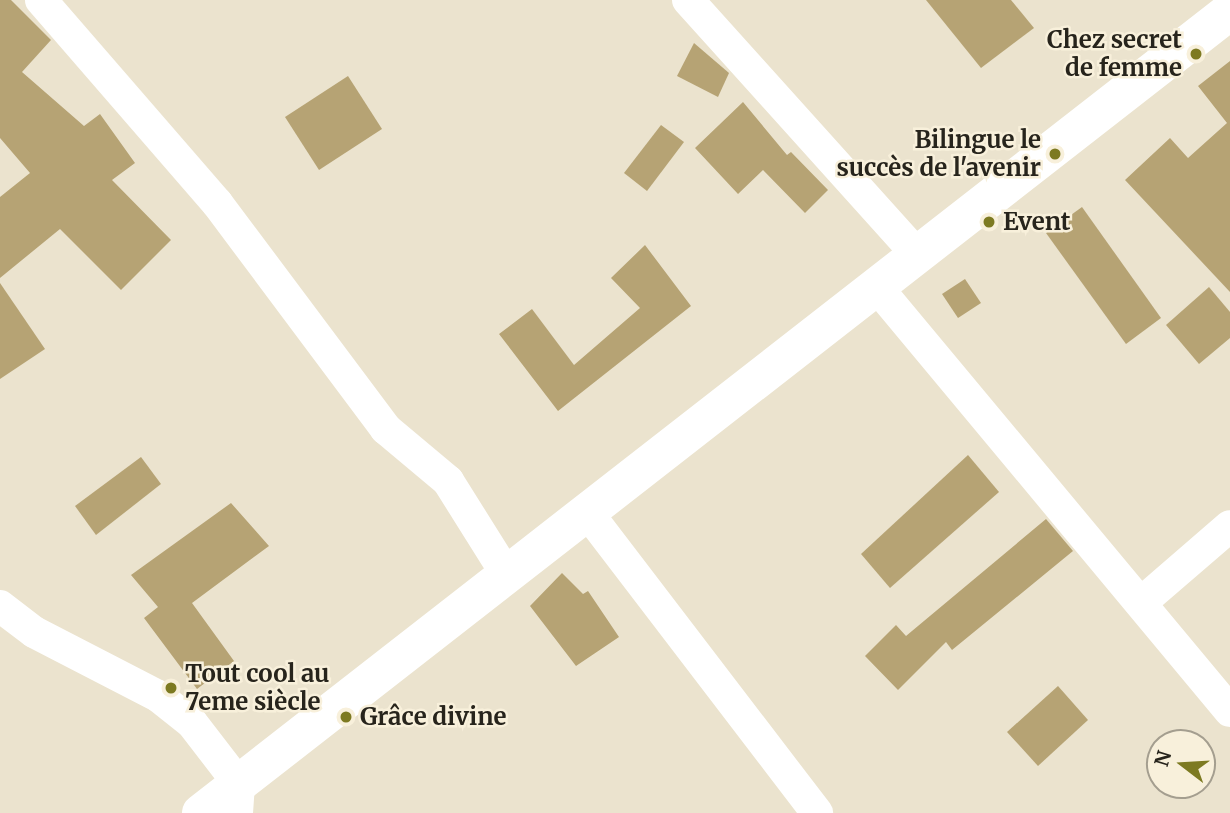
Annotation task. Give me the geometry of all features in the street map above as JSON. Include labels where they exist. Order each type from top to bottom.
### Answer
[{"type":"street","points":[[41,0],[217,203],[386,429],[448,481],[507,575]]},
{"type":"street","points":[[688,0],[918,255]]},
{"type":"street","points":[[201,813],[238,798],[507,575],[1230,10]]},
{"type":"street","points":[[876,286],[1142,602],[1230,711]]},
{"type":"street","points":[[587,512],[817,813]]},
{"type":"street","points":[[1142,602],[1230,526]]},
{"type":"street","points":[[0,606],[34,632],[158,696],[191,723],[238,798]]},
{"type":"building","points":[[0,0],[11,0],[51,40],[22,72],[84,126],[100,114],[135,163],[112,180],[171,240],[121,290],[60,229],[0,278],[0,197],[30,173],[0,138]]},
{"type":"building","points":[[926,0],[1011,0],[1034,28],[981,68]]},
{"type":"building","points":[[694,43],[729,73],[718,97],[677,76]]},
{"type":"building","points":[[1230,61],[1230,292],[1125,180],[1170,138],[1188,158],[1227,123],[1198,86]]},
{"type":"building","points":[[348,76],[382,129],[319,170],[285,117]]},
{"type":"building","points":[[743,102],[787,155],[791,152],[828,190],[805,213],[763,170],[738,194],[695,148]]},
{"type":"building","points":[[661,125],[684,142],[647,191],[624,173]]},
{"type":"building","points":[[1082,207],[1161,318],[1126,344],[1046,233]]},
{"type":"building","points":[[645,245],[691,306],[558,411],[499,334],[532,309],[574,365],[640,308],[611,278]]},
{"type":"building","points":[[965,279],[981,303],[958,318],[942,294]]},
{"type":"building","points":[[0,283],[45,349],[0,379]]},
{"type":"building","points":[[1209,287],[1230,312],[1230,338],[1199,364],[1166,325]]},
{"type":"building","points":[[968,455],[999,492],[890,588],[861,554]]},
{"type":"building","points":[[141,457],[161,484],[96,535],[75,506]]},
{"type":"building","points":[[231,503],[269,546],[192,603],[234,661],[197,689],[144,618],[158,607],[131,575]]},
{"type":"building","points":[[1046,519],[1073,551],[952,650],[946,642],[898,690],[865,656],[896,625],[906,636]]},
{"type":"building","points":[[562,573],[583,594],[588,591],[619,637],[576,666],[530,606]]},
{"type":"building","points":[[1058,686],[1088,720],[1038,766],[1007,732]]},
{"type":"place","name":"Chez secret de femme","points":[[1196,54]]},
{"type":"place","name":"Bilingue le succès de l'avenir","points":[[1055,154]]},
{"type":"place","name":"Event","points":[[989,222]]},
{"type":"place","name":"Tout cool au 7eme siècle","points":[[171,688]]},
{"type":"place","name":"Grâce divine","points":[[346,717]]}]
